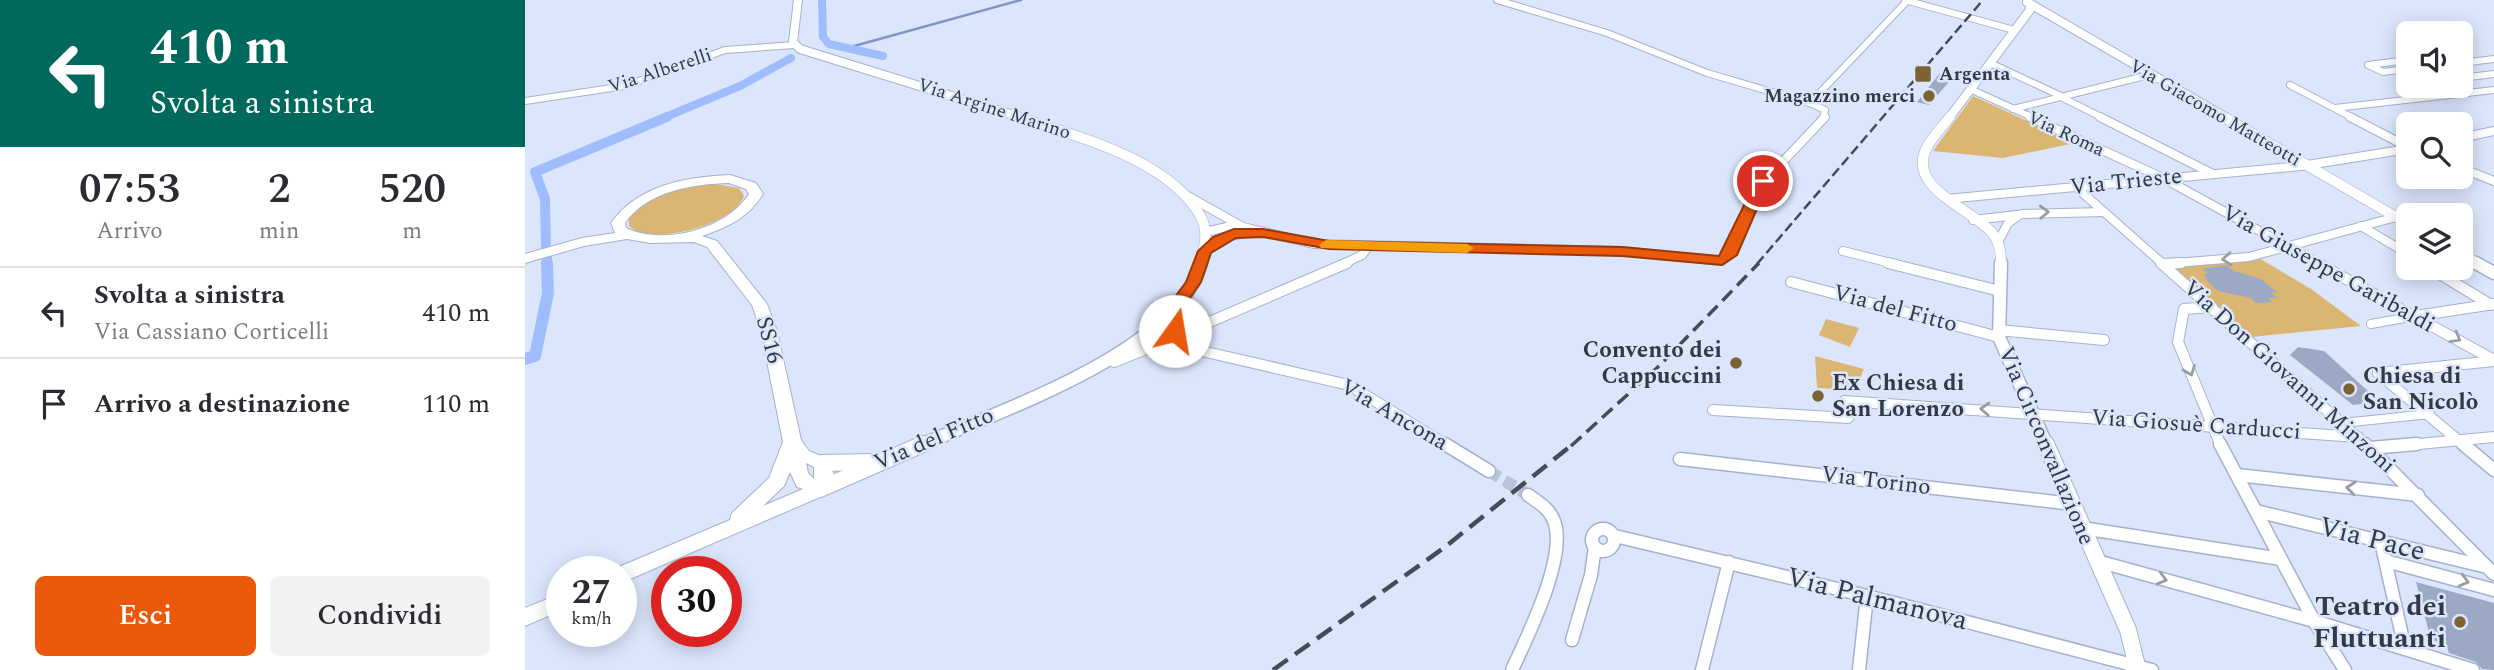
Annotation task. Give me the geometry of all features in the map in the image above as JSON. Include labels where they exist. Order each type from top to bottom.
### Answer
[{"type":"main road","points":[[525,259],[561,248],[603,230],[648,197],[684,184],[730,179],[751,186],[756,194],[750,205],[726,221],[671,238]]},
{"type":"main road","points":[[620,219],[620,230],[627,236]]},
{"type":"main road","points":[[721,252],[716,236],[726,221]]},
{"type":"main road","points":[[561,248],[627,236],[646,239],[701,239],[721,252]]},
{"type":"main road","name":"SS16","points":[[721,252],[755,298],[766,320],[801,478],[820,489]]},
{"type":"main road","points":[[792,440],[803,455],[822,463],[825,475],[820,489]]},
{"type":"main road","points":[[723,531],[773,487],[785,465],[792,440]]},
{"type":"main road","name":"Via del Fitto","points":[[637,568],[820,489]]},
{"type":"main road","points":[[525,617],[546,608]]},
{"type":"street","points":[[795,45],[793,42],[798,0]]},
{"type":"street","points":[[1182,192],[1236,225],[1307,243],[1368,247],[1644,252],[1717,261],[1728,258],[1763,181],[1826,115],[1825,110],[1810,103],[1707,73],[1607,33],[1497,0]]},
{"type":"street","points":[[1810,103],[1876,37],[1907,0],[2015,27]]},
{"type":"street","points":[[2021,214],[2008,223],[1998,242],[1989,229],[1946,199],[1924,167],[1923,156],[2030,10],[2027,2]]},
{"type":"street","name":"Via Giacomo Matteotti","points":[[2027,2],[2396,217]]},
{"type":"street","points":[[2015,27],[2026,19],[2052,18]]},
{"type":"street","name":"Via Alberelli","points":[[525,102],[625,86],[725,50],[795,45]]},
{"type":"street","name":"Via Argine Marino","points":[[795,45],[814,54],[982,104],[1100,145],[1145,166],[1182,192],[1199,212],[1205,232]]},
{"type":"street","points":[[2473,61],[2494,59]]},
{"type":"street","points":[[2473,61],[2494,72]]},
{"type":"street","points":[[2396,62],[2368,65],[2383,72],[2396,70]]},
{"type":"street","points":[[1990,63],[2211,173]]},
{"type":"street","points":[[2473,76],[2494,72]]},
{"type":"street","points":[[2013,109],[2149,75]]},
{"type":"street","points":[[2290,85],[2396,141]]},
{"type":"street","name":"Via Roma","points":[[1970,89],[2163,178]]},
{"type":"street","points":[[2473,89],[2479,92]]},
{"type":"street","points":[[2335,108],[2494,90]]},
{"type":"street","points":[[2473,135],[2494,131]]},
{"type":"street","name":"Via Trieste","points":[[1946,199],[2305,165],[2396,150]]},
{"type":"street","points":[[2473,173],[2494,181]]},
{"type":"street","name":"Via Giuseppe Garibaldi","points":[[2163,178],[2494,360]]},
{"type":"street","name":"Via Don Giovanni Minzoni","points":[[2077,188],[2370,448],[2491,571]]},
{"type":"street","points":[[1973,219],[2021,214],[2104,212]]},
{"type":"street","points":[[2163,264],[2236,259],[2396,217]]},
{"type":"street","points":[[1205,232],[1223,225],[1236,225]]},
{"type":"street","points":[[2361,226],[2396,247]]},
{"type":"street","points":[[1205,232],[1228,236]]},
{"type":"street","name":"Via del Fitto","points":[[820,489],[1094,369],[1147,335],[1177,305],[1193,282],[1205,251],[1205,232]]},
{"type":"street","points":[[1205,251],[1228,236],[1244,232],[1263,233]]},
{"type":"street","name":"Via Circonvallazione","points":[[1998,242],[1998,333],[2143,668]]},
{"type":"street","points":[[1191,330],[1349,262],[1368,247]]},
{"type":"street","points":[[1843,251],[2000,291]]},
{"type":"street","points":[[2473,260],[2491,269]]},
{"type":"street","points":[[2451,280],[2493,304]]},
{"type":"street","name":"Via del Fitto","points":[[1791,282],[1998,333],[2104,340]]},
{"type":"street","points":[[2209,304],[2184,309],[2178,342],[2211,426],[2314,621],[2345,670]]},
{"type":"street","points":[[2371,324],[2493,304]]},
{"type":"street","points":[[1177,305],[1172,323],[1178,336]]},
{"type":"street","name":"Via Ancona","points":[[1166,348],[1154,344],[1147,335],[1159,333],[1178,336],[1193,349],[1349,385],[1489,471]]},
{"type":"street","name":"Via Ancona","points":[[1094,369],[1146,349],[1166,348],[1212,354]]},
{"type":"street","points":[[2494,360],[2378,373],[2494,470]]},
{"type":"street","name":"Via Giosuè Carducci","points":[[1713,410],[1848,418],[1844,401],[2033,412],[2358,437]]},
{"type":"street","points":[[2342,423],[2430,415]]},
{"type":"street","points":[[2370,448],[2494,437]]},
{"type":"street","name":"Via Torino","points":[[1679,459],[2073,504]]},
{"type":"street","points":[[822,463],[846,465],[886,460]]},
{"type":"street","points":[[2237,475],[2419,495]]},
{"type":"street","points":[[1520,670],[1558,535],[1548,509],[1528,495]]},
{"type":"street","name":"Via Pace","points":[[2256,511],[2491,571]]},
{"type":"street","points":[[2082,528],[2281,559]]},
{"type":"street","points":[[1605,530],[1615,536],[1616,544],[1601,548],[1591,542],[1594,533],[1605,530]]},
{"type":"street","name":"Via Palmanova","points":[[1615,536],[1867,596],[2143,668]]},
{"type":"street","points":[[2381,542],[2405,649]]},
{"type":"street","points":[[1572,640],[1601,548]]},
{"type":"street","points":[[2096,561],[2314,621],[2473,670]]},
{"type":"street","name":"Via Pace","points":[[2386,561],[2494,590]]},
{"type":"street","points":[[1702,670],[1729,562]]},
{"type":"street","points":[[1859,670],[1867,596]]},
{"type":"street","points":[[1512,670],[1531,630]]},
{"type":"shaded area","points":[[1973,96],[2075,143],[2003,158],[1933,151]]},
{"type":"shaded area","points":[[715,184],[739,188],[744,196],[725,216],[709,224],[691,230],[655,234],[640,232],[629,226],[629,216],[658,197],[680,189]]},
{"type":"shaded area","points":[[2257,257],[2311,289],[2361,326],[2251,337],[2171,266]]},
{"type":"shaded area","points":[[1826,319],[1859,328],[1850,347],[1819,335]]},
{"type":"shaded area","points":[[1815,356],[1864,369],[1855,390],[1817,388]]},
{"type":"building","points":[[1940,73],[1954,76],[1929,105],[1917,102]]},
{"type":"building","points":[[2227,265],[2234,271],[2261,279],[2277,292],[2271,293],[2277,298],[2268,298],[2273,302],[2256,303],[2251,298],[2218,291],[2205,279],[2208,279],[2203,274],[2208,274],[2203,269]]},
{"type":"building","name":"Chiesa di San Nicolò","points":[[2298,347],[2324,351],[2380,402],[2353,405],[2290,355]]},
{"type":"building","name":"Teatro dei Fluttuanti","points":[[2416,582],[2494,603],[2494,670],[2482,669],[2476,662],[2449,653],[2446,644],[2431,640]]},
{"type":"waterway","points":[[822,0],[823,37],[829,44],[883,56]]},
{"type":"waterway","points":[[847,48],[1021,0]]},
{"type":"waterway","points":[[663,118],[740,86],[791,58]]},
{"type":"waterway","points":[[546,248],[545,199],[535,172],[667,117]]},
{"type":"waterway","points":[[547,257],[547,263]]},
{"type":"waterway","points":[[525,359],[535,356],[548,293],[547,263]]},
{"type":"tunnel","points":[[1489,471],[1528,495]]},
{"type":"railway","points":[[1757,264],[1983,0]]},
{"type":"railway","points":[[1571,446],[1659,366],[1759,263]]},
{"type":"railway","points":[[1273,670],[1445,547],[1573,444]]},
{"type":"slow traffic","points":[[1326,245],[1467,248]]},
{"type":"place","name":"Argenta","points":[[1923,74]]},
{"type":"place","name":"Magazzino merci","points":[[1929,96]]},
{"type":"place","name":"Convento dei Cappuccini","points":[[1736,363]]},
{"type":"place","name":"Chiesa di San Nicolò","points":[[2349,389]]},
{"type":"place","name":"Ex Chiesa di San Lorenzo","points":[[1818,396]]},
{"type":"place","name":"Teatro dei Fluttuanti","points":[[2460,622]]},
{"type":"route","points":[[1175,331],[1172,323],[1177,305],[1188,292],[1205,251],[1218,240],[1234,234],[1263,233],[1300,242],[1329,245],[1622,251],[1722,261],[1728,258],[1763,181]]}]
